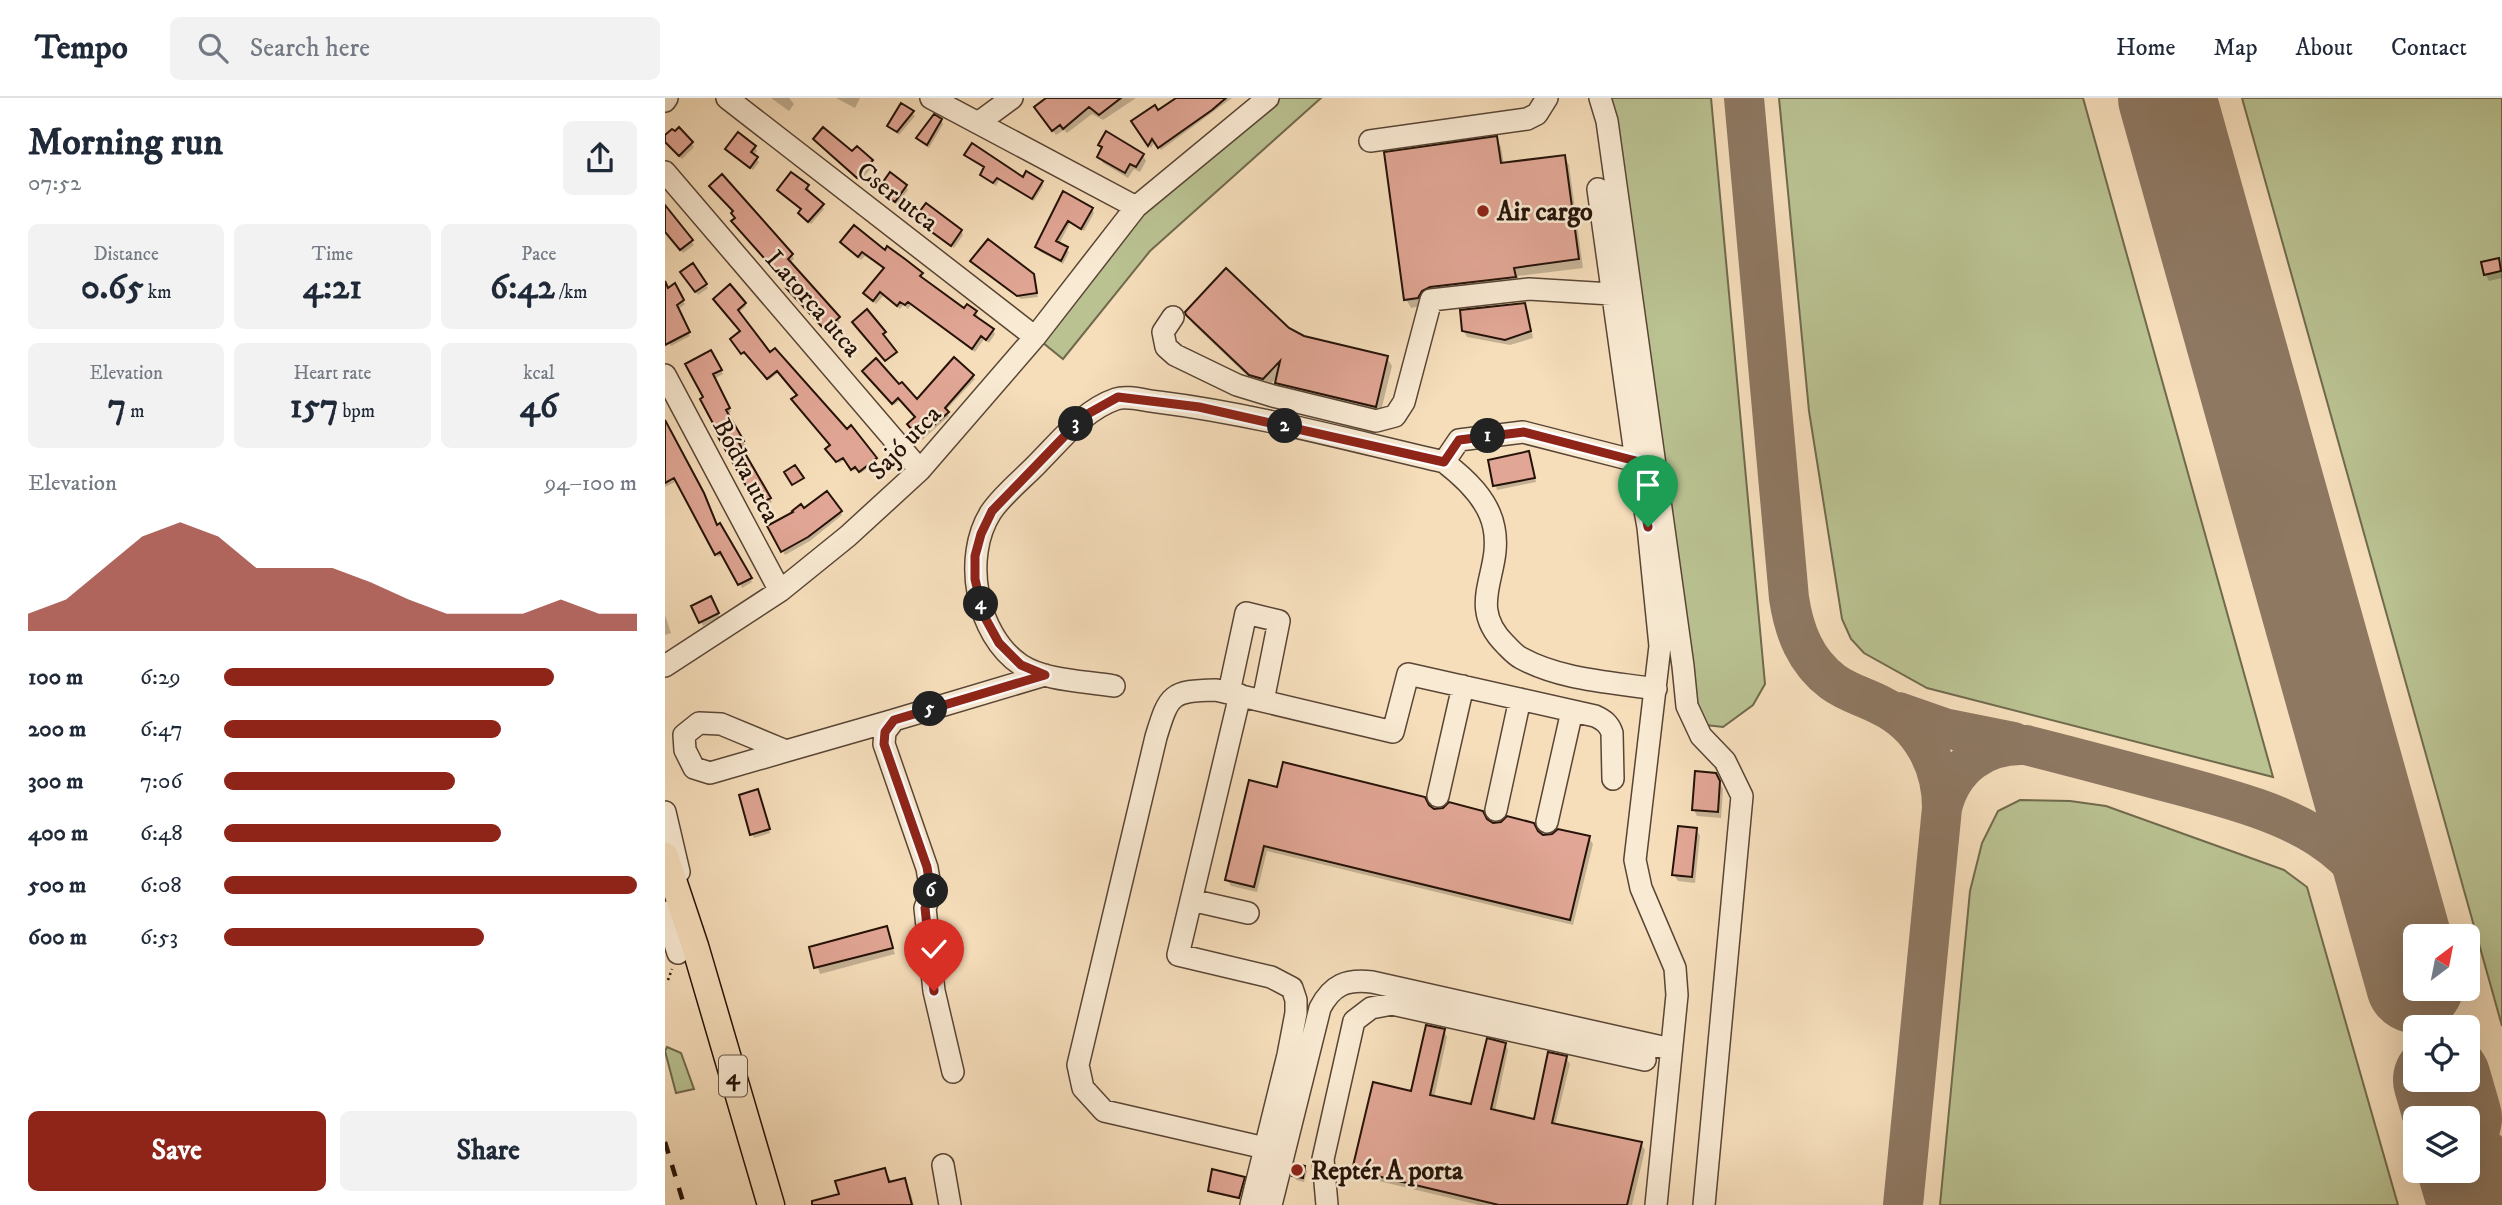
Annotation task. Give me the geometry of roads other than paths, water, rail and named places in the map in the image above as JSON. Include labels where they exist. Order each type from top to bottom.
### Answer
[{"type":"main road","name":"4","points":[[665,856],[686,949],[755,1205]]},
{"type":"main road","name":"4","points":[[665,886],[771,1205]]},
{"type":"street","name":"Cser utca","points":[[727,98],[1035,337]]},
{"type":"street","points":[[931,98],[1136,207]]},
{"type":"street","points":[[978,123],[1012,98]]},
{"type":"street","name":"Sajó utca","points":[[665,666],[780,591],[848,536],[919,470],[1035,337],[1136,207],[1268,98]]},
{"type":"street","points":[[1370,141],[1527,120],[1537,114],[1547,98]]},
{"type":"street","points":[[1600,98],[1607,121],[1633,295],[1687,706],[1701,736],[1725,761],[1742,796],[1704,1205]]},
{"type":"street","name":"Latorca utca","points":[[665,172],[919,470]]},
{"type":"street","points":[[1598,189],[1658,610],[1660,646],[1635,860],[1641,888],[1675,968],[1677,995],[1656,1205]]},
{"type":"street","points":[[1173,317],[1163,332],[1166,347],[1175,355],[1237,385],[1376,421],[1395,416],[1404,402],[1431,300],[1529,289],[1611,294]]},
{"type":"street","name":"Bódva utca","points":[[665,375],[780,591]]},
{"type":"street","points":[[1114,686],[1045,675],[1021,665],[999,643],[983,614],[975,579],[975,556],[981,534],[992,511],[1084,416],[1118,397],[1199,407],[1444,462],[1466,478],[1486,508],[1495,528],[1486,615],[1496,635],[1518,657],[1558,673],[1655,689]]},
{"type":"street","points":[[1444,462],[1459,440],[1524,432],[1636,461]]},
{"type":"street","points":[[1251,1205],[1288,1055],[1296,1000],[1292,988],[1271,977],[1178,955],[1234,694],[1246,613],[1279,621],[1263,701]]},
{"type":"street","points":[[1265,1148],[1104,1111],[1083,1088],[1078,1065],[1166,704],[1177,695],[1190,691],[1216,690],[1393,732],[1408,674],[1595,716],[1610,726],[1613,779]]},
{"type":"street","points":[[786,751],[1045,675]]},
{"type":"street","points":[[1437,796],[1463,686]]},
{"type":"street","points":[[1496,810],[1520,699]]},
{"type":"street","points":[[1547,822],[1572,711]]},
{"type":"street","points":[[894,720],[885,732],[884,744],[927,867],[931,892],[925,908],[934,991],[953,1072]]},
{"type":"street","points":[[665,812],[686,949]]},
{"type":"street","points":[[1191,900],[1248,913]]},
{"type":"street","points":[[665,912],[686,949]]},
{"type":"street","points":[[1271,1205],[1320,1008],[1331,991],[1347,981],[1372,982],[1671,1049]]},
{"type":"street","points":[[1327,1205],[1323,1159],[1354,1021],[1371,1008],[1392,1004],[1645,1060]]},
{"type":"street","points":[[943,1165],[950,1205]]},
{"type":"railway","points":[[665,1142],[684,1205]]},
{"type":"place","name":"Air cargo","points":[[1483,211]]},
{"type":"place","name":"Reptér A porta","points":[[1297,1170]]}]
